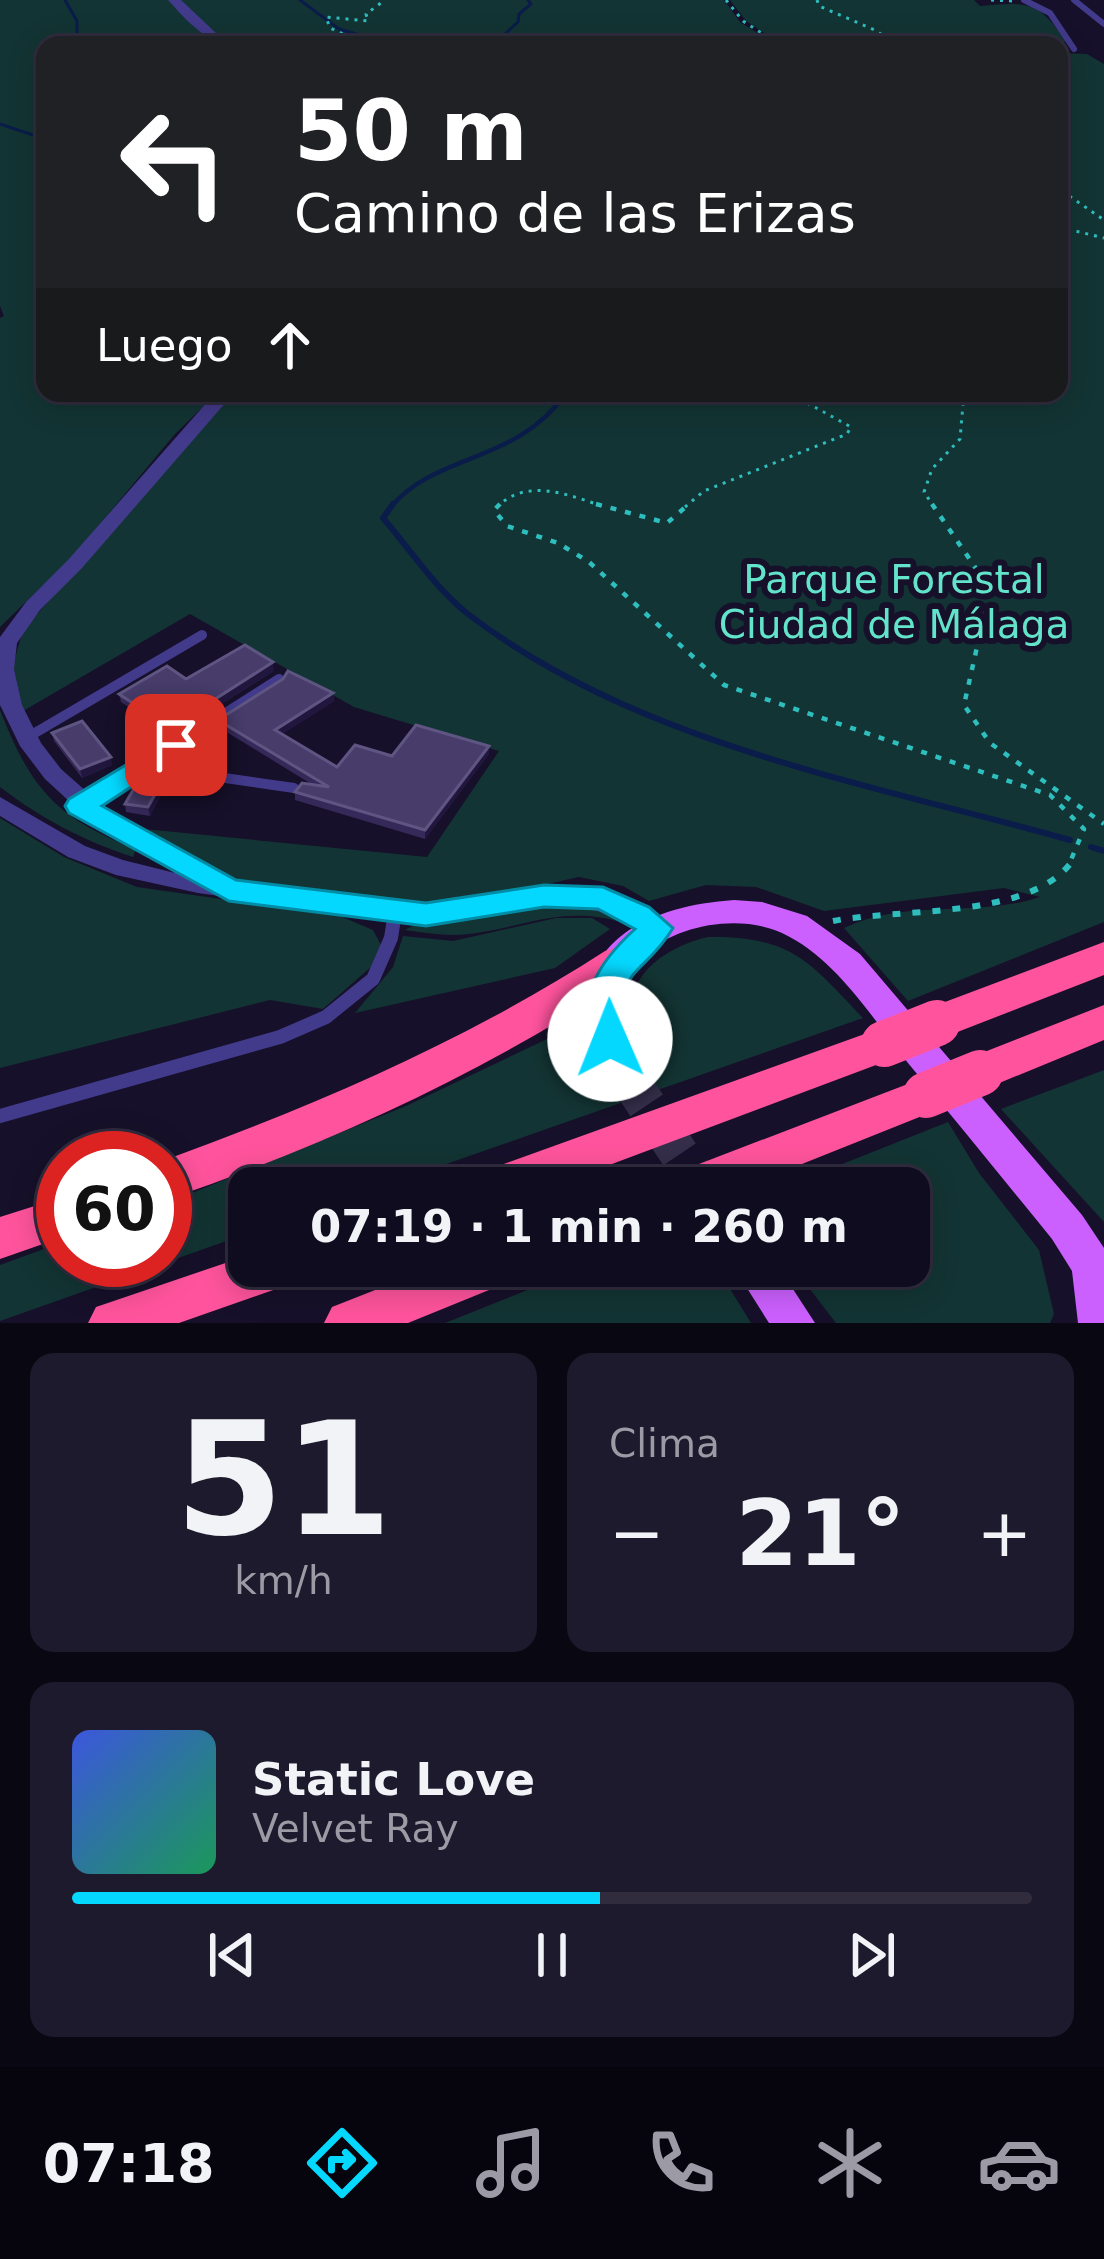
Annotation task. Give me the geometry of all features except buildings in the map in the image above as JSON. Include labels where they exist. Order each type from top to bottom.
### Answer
[{"type":"highway","points":[[551,1167],[1104,958]]},
{"type":"highway","points":[[192,1169],[371,1097],[520,1028],[620,962]]},
{"type":"highway","points":[[743,1167],[1104,1022]]},
{"type":"highway","points":[[0,1238],[36,1226]]},
{"type":"highway","points":[[114,1323],[228,1284]]},
{"type":"highway","points":[[350,1323],[440,1287]]},
{"type":"main road","points":[[625,1073],[604,1012],[605,988],[620,962],[656,928],[710,913],[754,913],[808,931],[847,963],[1067,1227],[1099,1273],[1100,1323]]},
{"type":"main road","points":[[768,1287],[793,1323]]},
{"type":"street","points":[[174,0],[212,36]]},
{"type":"street","points":[[217,402],[133,491],[83,556],[29,607],[4,647],[2,684],[25,738],[80,806],[229,890]]},
{"type":"street","points":[[0,805],[75,850],[149,879],[426,915],[544,896],[603,898],[656,928]]},
{"type":"lane","points":[[1022,0],[1050,13],[1065,36]]},
{"type":"lane","points":[[1075,0],[1104,24]]},
{"type":"lane","points":[[1068,40],[1074,49]]},
{"type":"lane","points":[[25,738],[202,634]]},
{"type":"lane","points":[[80,806],[279,679]]},
{"type":"lane","points":[[142,766],[294,788]]},
{"type":"lane","points":[[0,1116],[322,1021],[358,997],[388,959],[395,912]]},
{"type":"path","points":[[347,36],[329,28],[326,17],[368,21],[366,14],[385,0]]},
{"type":"path","points":[[726,0],[743,21],[766,36]]},
{"type":"path","points":[[817,0],[819,6],[883,36]]},
{"type":"path","points":[[991,0],[1022,0]]},
{"type":"path","points":[[1068,195],[1104,220]]},
{"type":"path","points":[[1068,229],[1104,238]]},
{"type":"path","points":[[806,402],[848,424],[847,434],[704,491],[668,523],[622,517],[551,490],[530,488],[500,500],[494,510],[509,528],[563,544],[612,580],[699,668],[724,685],[1050,795],[1084,829],[1072,863],[1051,882],[982,901],[875,911],[808,931]]},
{"type":"path","points":[[963,402],[960,439],[932,469],[924,491],[990,589],[964,705],[989,743],[1104,824]]},
{"type":"path","points":[[1077,820],[1088,809]]},
{"type":"green space","points":[[0,0],[724,0],[740,22],[763,36],[36,36],[36,402],[208,402],[175,434],[74,555],[0,627],[0,318],[4,316],[0,306]]},
{"type":"green space","points":[[730,0],[974,0],[980,6],[1031,7],[1048,18],[1062,36],[769,36],[746,21]]},
{"type":"green space","name":"Parque Forestal Ciudad de Málaga","points":[[1068,53],[1087,54],[1104,64],[1104,922],[908,1001],[844,928],[892,913],[992,906],[1040,897],[1004,888],[824,911],[756,887],[706,885],[649,901],[623,886],[579,877],[507,893],[418,904],[224,879],[144,829],[427,857],[499,751],[354,707],[190,614],[23,711],[13,665],[23,630],[226,402],[1068,402]]},
{"type":"green space","points":[[0,710],[23,761],[50,798],[85,825],[136,849],[133,857],[63,828],[0,787]]},
{"type":"green space","points":[[0,818],[64,857],[137,887],[340,916],[373,930],[381,945],[371,967],[323,1009],[270,1000],[0,1068]]},
{"type":"green space","points":[[562,903],[596,907],[621,922],[576,916],[453,935],[405,930],[424,920]]},
{"type":"green space","points":[[556,918],[592,918],[610,929],[555,968],[355,1013],[393,967],[403,936],[453,941]]},
{"type":"green space","points":[[737,938],[780,947],[812,967],[863,1018],[438,1167],[256,1167],[406,1106],[564,1031],[597,1084],[651,1063],[632,1030],[633,995],[639,980],[661,957],[692,942]]},
{"type":"green space","points":[[1104,1070],[1104,1222],[1001,1109]]},
{"type":"green space","points":[[948,1122],[979,1173],[1039,1250],[1054,1314],[1050,1323],[836,1323],[808,1287],[930,1287],[930,1167],[835,1167]]},
{"type":"green space","points":[[228,1178],[228,1240],[192,1253],[192,1193]]},
{"type":"green space","points":[[36,1252],[36,1287],[96,1287],[0,1321],[0,1265]]},
{"type":"green space","points":[[535,1287],[729,1287],[751,1323],[445,1323]]},
{"type":"waterway","points":[[65,0],[77,21],[77,36]]},
{"type":"waterway","points":[[300,0],[339,29],[364,36]]},
{"type":"waterway","points":[[503,36],[531,4],[528,0]]},
{"type":"waterway","points":[[0,124],[36,136]]},
{"type":"waterway","points":[[391,507],[430,476],[524,433],[558,402]]},
{"type":"waterway","points":[[393,504],[383,518],[456,604],[534,659],[605,696],[757,754],[1070,840]]},
{"type":"waterway","points":[[1091,847],[1104,851]]},
{"type":"tunnel","points":[[625,1073],[688,1167]]},
{"type":"route","points":[[176,745],[80,806],[229,890],[426,915],[544,896],[603,898],[638,915],[656,928],[620,962],[605,988],[610,1039]]}]
